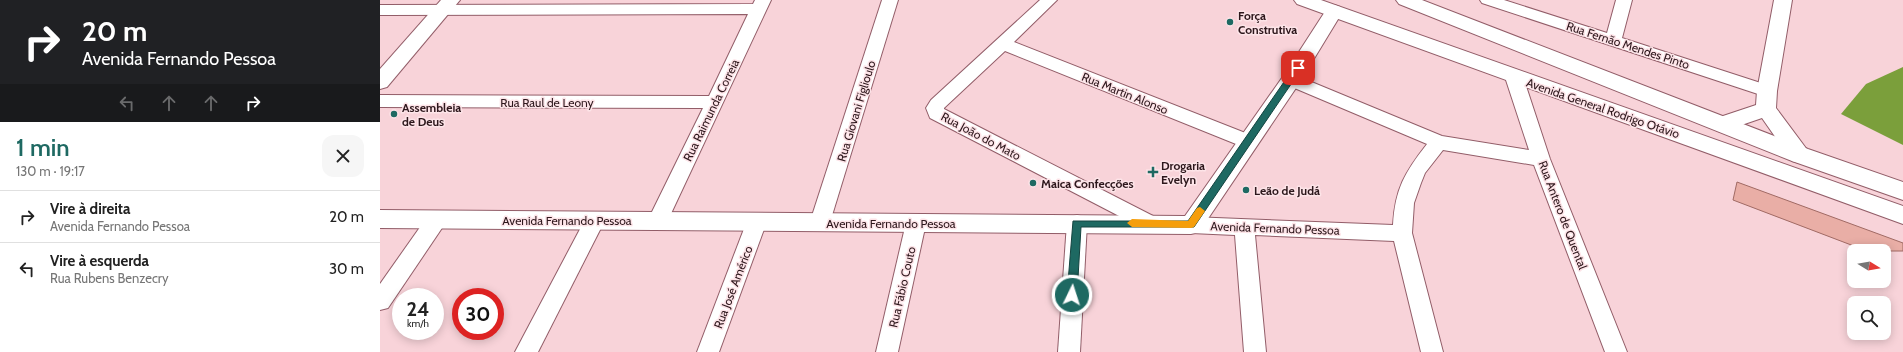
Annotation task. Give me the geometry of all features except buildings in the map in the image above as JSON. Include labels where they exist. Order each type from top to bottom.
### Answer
[{"type":"street","name":"Rua Giovani Figlioulo","points":[[820,222],[890,0]]},
{"type":"street","name":"Rua João do Mato","points":[[1049,0],[937,104],[934,108],[936,113],[1148,223]]},
{"type":"street","name":"Avenida General Rodrigo Otávio","points":[[1303,0],[1332,6],[1514,77],[1903,215]]},
{"type":"street","name":"Avenida General Rodrigo Otávio","points":[[1405,0],[1800,155],[1903,191]]},
{"type":"street","name":"Rua Fernão Mendes Pinto","points":[[1488,0],[1612,40],[1766,100]]},
{"type":"street","points":[[1612,40],[1624,0]]},
{"type":"street","points":[[1783,0],[1766,100],[1800,155]]},
{"type":"street","points":[[380,10],[447,5],[761,4]]},
{"type":"street","name":"Rua Raimunda Correia","points":[[658,220],[761,4]]},
{"type":"street","points":[[380,82],[447,5]]},
{"type":"street","points":[[1191,224],[1247,141],[1291,80],[1332,6]]},
{"type":"street","name":"Rua Martin Alonso","points":[[1003,44],[1247,141]]},
{"type":"street","name":"Rua Antero de Quental","points":[[1514,77],[1541,159],[1616,352]]},
{"type":"street","points":[[1291,80],[1439,142],[1541,159]]},
{"type":"street","points":[[1721,124],[1766,100]]},
{"type":"street","name":"Rua Raul de Leony","points":[[380,101],[715,102]]},
{"type":"street","points":[[1432,352],[1402,233],[1404,203],[1411,183],[1418,169],[1439,142]]},
{"type":"street","name":"Avenida Fernando Pessoa","points":[[380,219],[916,223],[1148,223],[1402,233]]},
{"type":"street","points":[[380,301],[437,219]]},
{"type":"street","points":[[526,352],[595,220]]},
{"type":"street","name":"Rua José Américo","points":[[708,352],[757,222]]},
{"type":"street","name":"Rua Fábio Couto","points":[[887,352],[916,223]]},
{"type":"street","points":[[1069,352],[1077,223]]},
{"type":"street","points":[[1244,227],[1255,352]]},
{"type":"shaded area","points":[[1903,67],[1903,145],[1841,114],[1866,84]]},
{"type":"slow traffic","points":[[1132,223],[1191,224],[1200,211]]},
{"type":"place","name":"Força Construtiva","points":[[1230,22]]},
{"type":"place","name":"Assembleia de Deus","points":[[394,114]]},
{"type":"place","name":"Drogaria Evelyn","points":[[1153,172]]},
{"type":"place","name":"Maica Confecções","points":[[1033,183]]},
{"type":"place","name":"Leão de Judá","points":[[1246,190]]},
{"type":"route","points":[[1072,295],[1077,223],[1191,224],[1298,68]]}]
